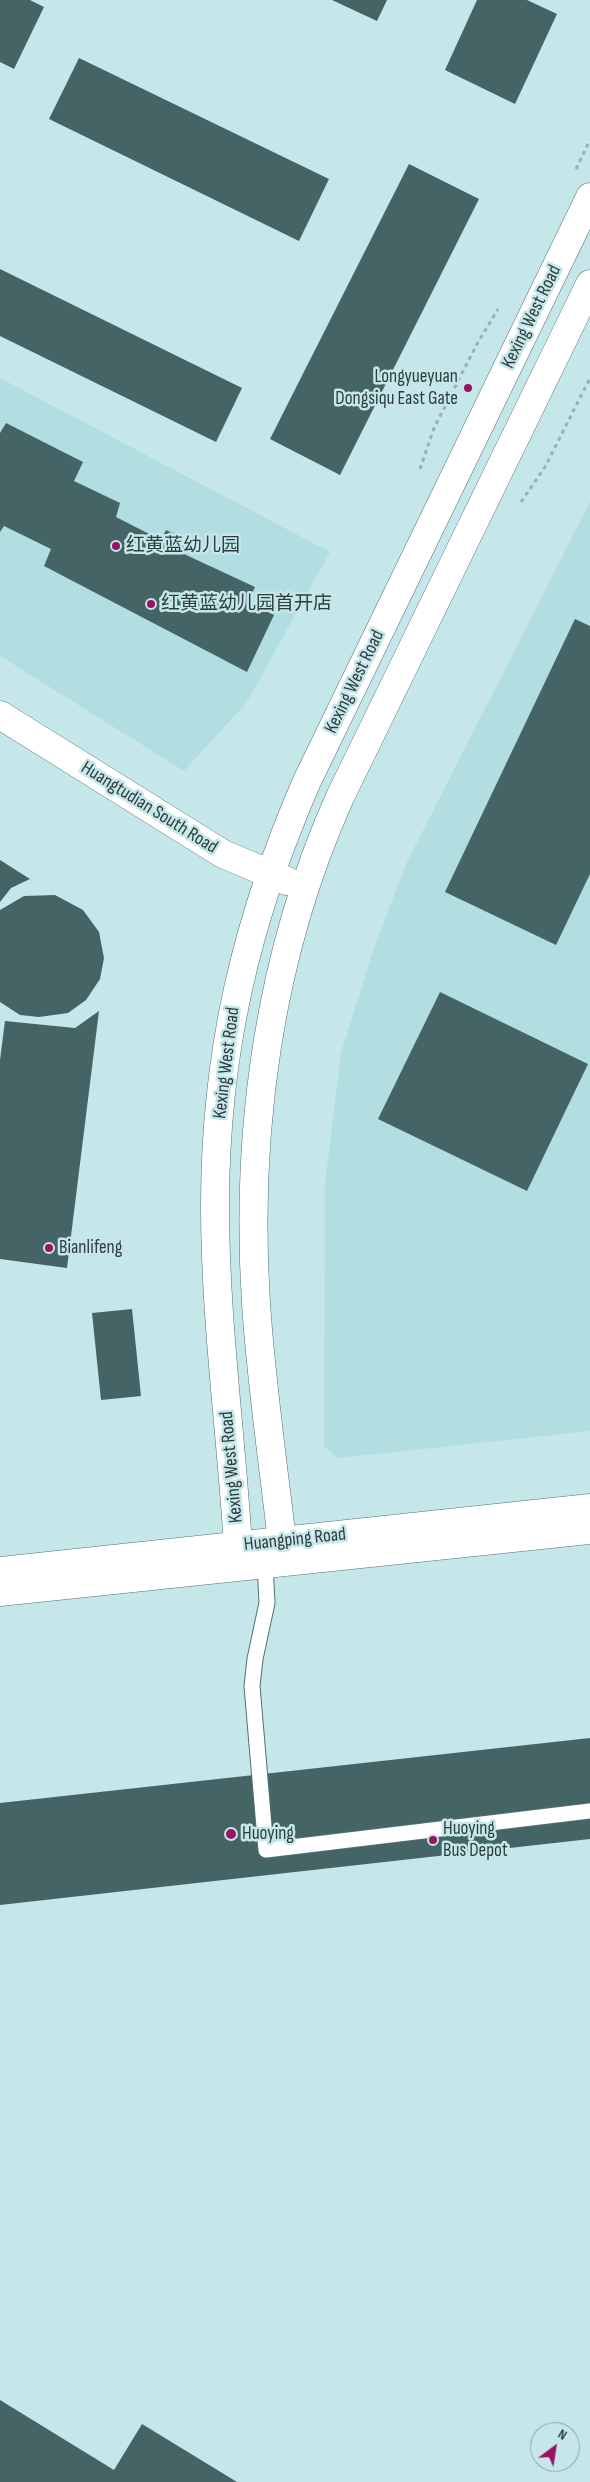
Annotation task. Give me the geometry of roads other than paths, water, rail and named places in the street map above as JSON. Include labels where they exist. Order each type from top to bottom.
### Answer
[{"type":"street","name":"Kexing West Road","points":[[265,1564],[238,1546],[216,1253],[215,1205],[218,1129],[223,1078],[236,990],[270,874],[307,781],[590,197]]},
{"type":"street","name":"Kexing West Road","points":[[282,1541],[256,1304],[254,1198],[256,1133],[267,1039],[287,950],[305,886],[326,828],[340,797],[590,284]]},
{"type":"street","name":"Huangtudian South Road","points":[[0,715],[223,854],[270,874],[305,886]]},
{"type":"street","name":"Huangping Road","points":[[0,1571],[590,1508]]},
{"type":"street","name":"Huangping Road","points":[[0,1592],[590,1530]]},
{"type":"street","points":[[265,1564],[282,1541]]},
{"type":"lane","points":[[265,1564],[267,1602],[255,1658],[252,1686],[266,1850],[590,1811]]},
{"type":"place","name":"Longyueyuan Dongsiqu East Gate","points":[[468,388]]},
{"type":"place","name":"红黄蓝幼儿园","points":[[116,546]]},
{"type":"place","name":"红黄蓝幼儿园首开店","points":[[151,604]]},
{"type":"place","name":"Bianlifeng","points":[[49,1248]]},
{"type":"place","name":"Huoying","points":[[231,1834]]},
{"type":"place","name":"Huoying Bus Depot","points":[[433,1840]]}]
